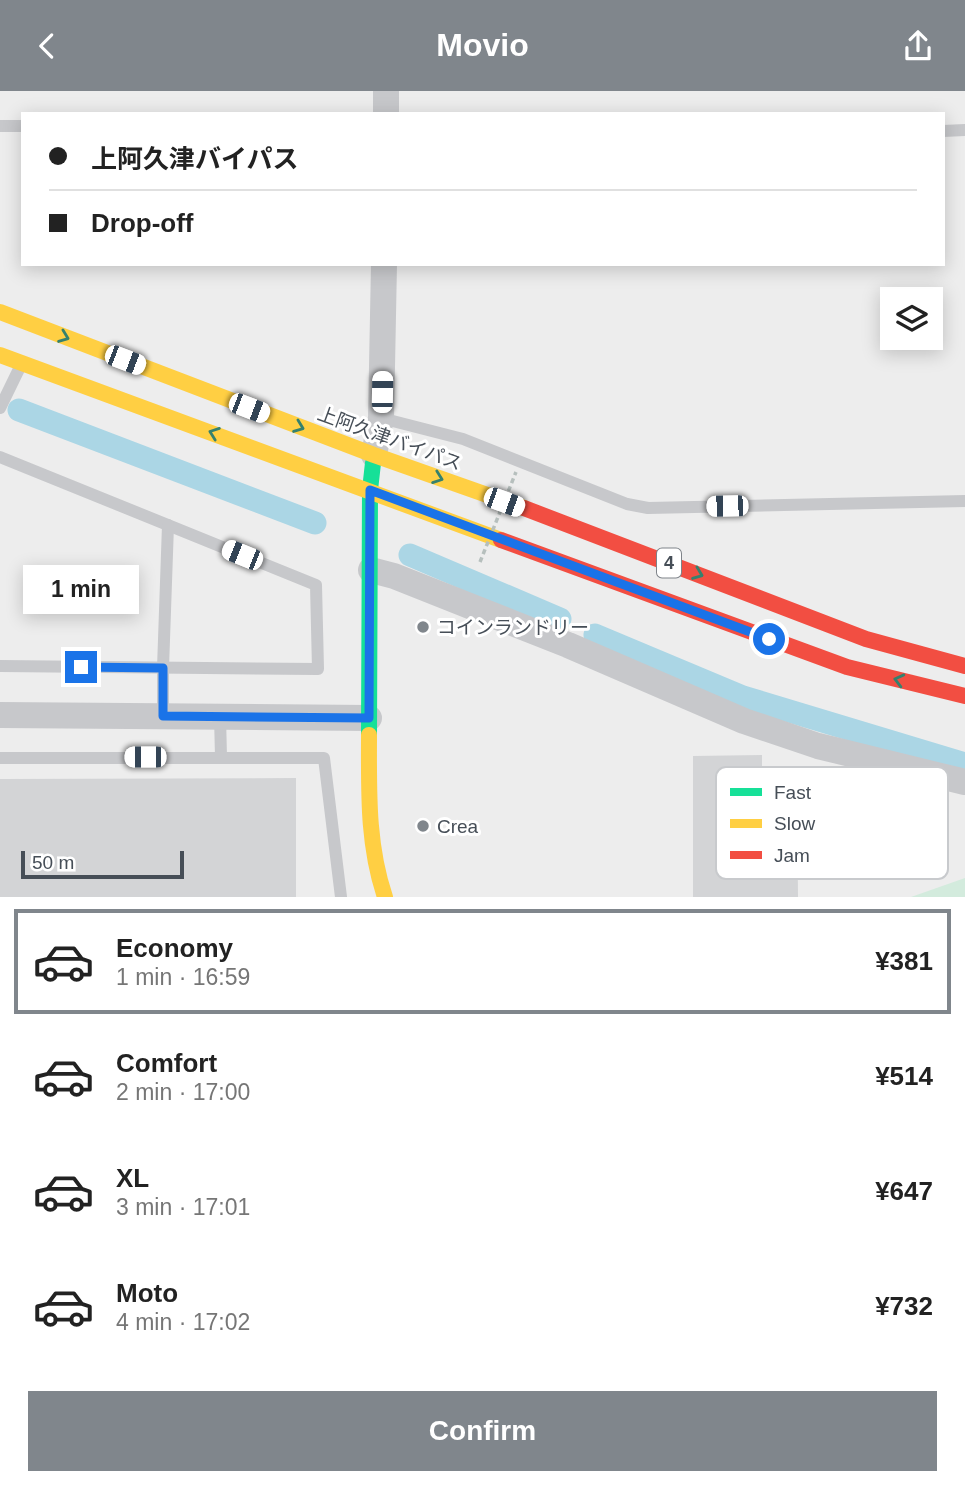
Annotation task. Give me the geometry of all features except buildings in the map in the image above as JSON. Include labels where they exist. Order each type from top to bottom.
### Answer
[{"type":"main road","name":"上阿久津バイパス","points":[[0,312],[374,455],[582,529],[866,639],[965,666]]},
{"type":"main road","name":"4","points":[[0,355],[847,667],[965,696]]},
{"type":"main road","points":[[374,455],[370,490],[369,820],[377,873],[385,897]]},
{"type":"street","points":[[386,91],[386,112]]},
{"type":"street","points":[[374,455],[381,418],[384,266]]},
{"type":"street","points":[[371,570],[394,576],[568,645],[744,721],[818,746],[904,767]]},
{"type":"street","points":[[0,715],[369,718]]},
{"type":"street","points":[[948,778],[965,782]]},
{"type":"lane","points":[[0,126],[21,126]]},
{"type":"lane","points":[[945,131],[965,130]]},
{"type":"lane","points":[[0,408],[21,363]]},
{"type":"lane","points":[[381,418],[463,439],[627,503],[648,508],[965,501]]},
{"type":"lane","points":[[0,457],[316,585],[318,669],[0,666]]},
{"type":"lane","points":[[163,716],[168,525]]},
{"type":"lane","points":[[220,716],[221,757]]},
{"type":"lane","points":[[0,758],[324,758],[341,897]]},
{"type":"path","points":[[480,562],[516,473]]},
{"type":"green space","points":[[965,878],[965,897],[911,897]]},
{"type":"waterway","points":[[19,410],[315,523]]},
{"type":"waterway","points":[[410,555],[560,619]]},
{"type":"waterway","points":[[595,635],[743,697],[965,764]]},
{"type":"traffic: fast","points":[[369,735],[370,490],[373,463]]},
{"type":"traffic: slow","points":[[0,312],[374,455],[524,508]]},
{"type":"traffic: slow","points":[[0,355],[501,540]]},
{"type":"traffic: slow","points":[[369,735],[372,837],[385,897]]},
{"type":"traffic: jam","points":[[524,508],[866,639],[965,666]]},
{"type":"traffic: jam","points":[[501,540],[847,667],[965,696]]},
{"type":"place","name":"コインランドリー","points":[[423,627]]},
{"type":"place","name":"Crea","points":[[423,826]]},
{"type":"route","points":[[81,667],[163,668],[163,716],[369,718],[370,490],[769,639]]}]
